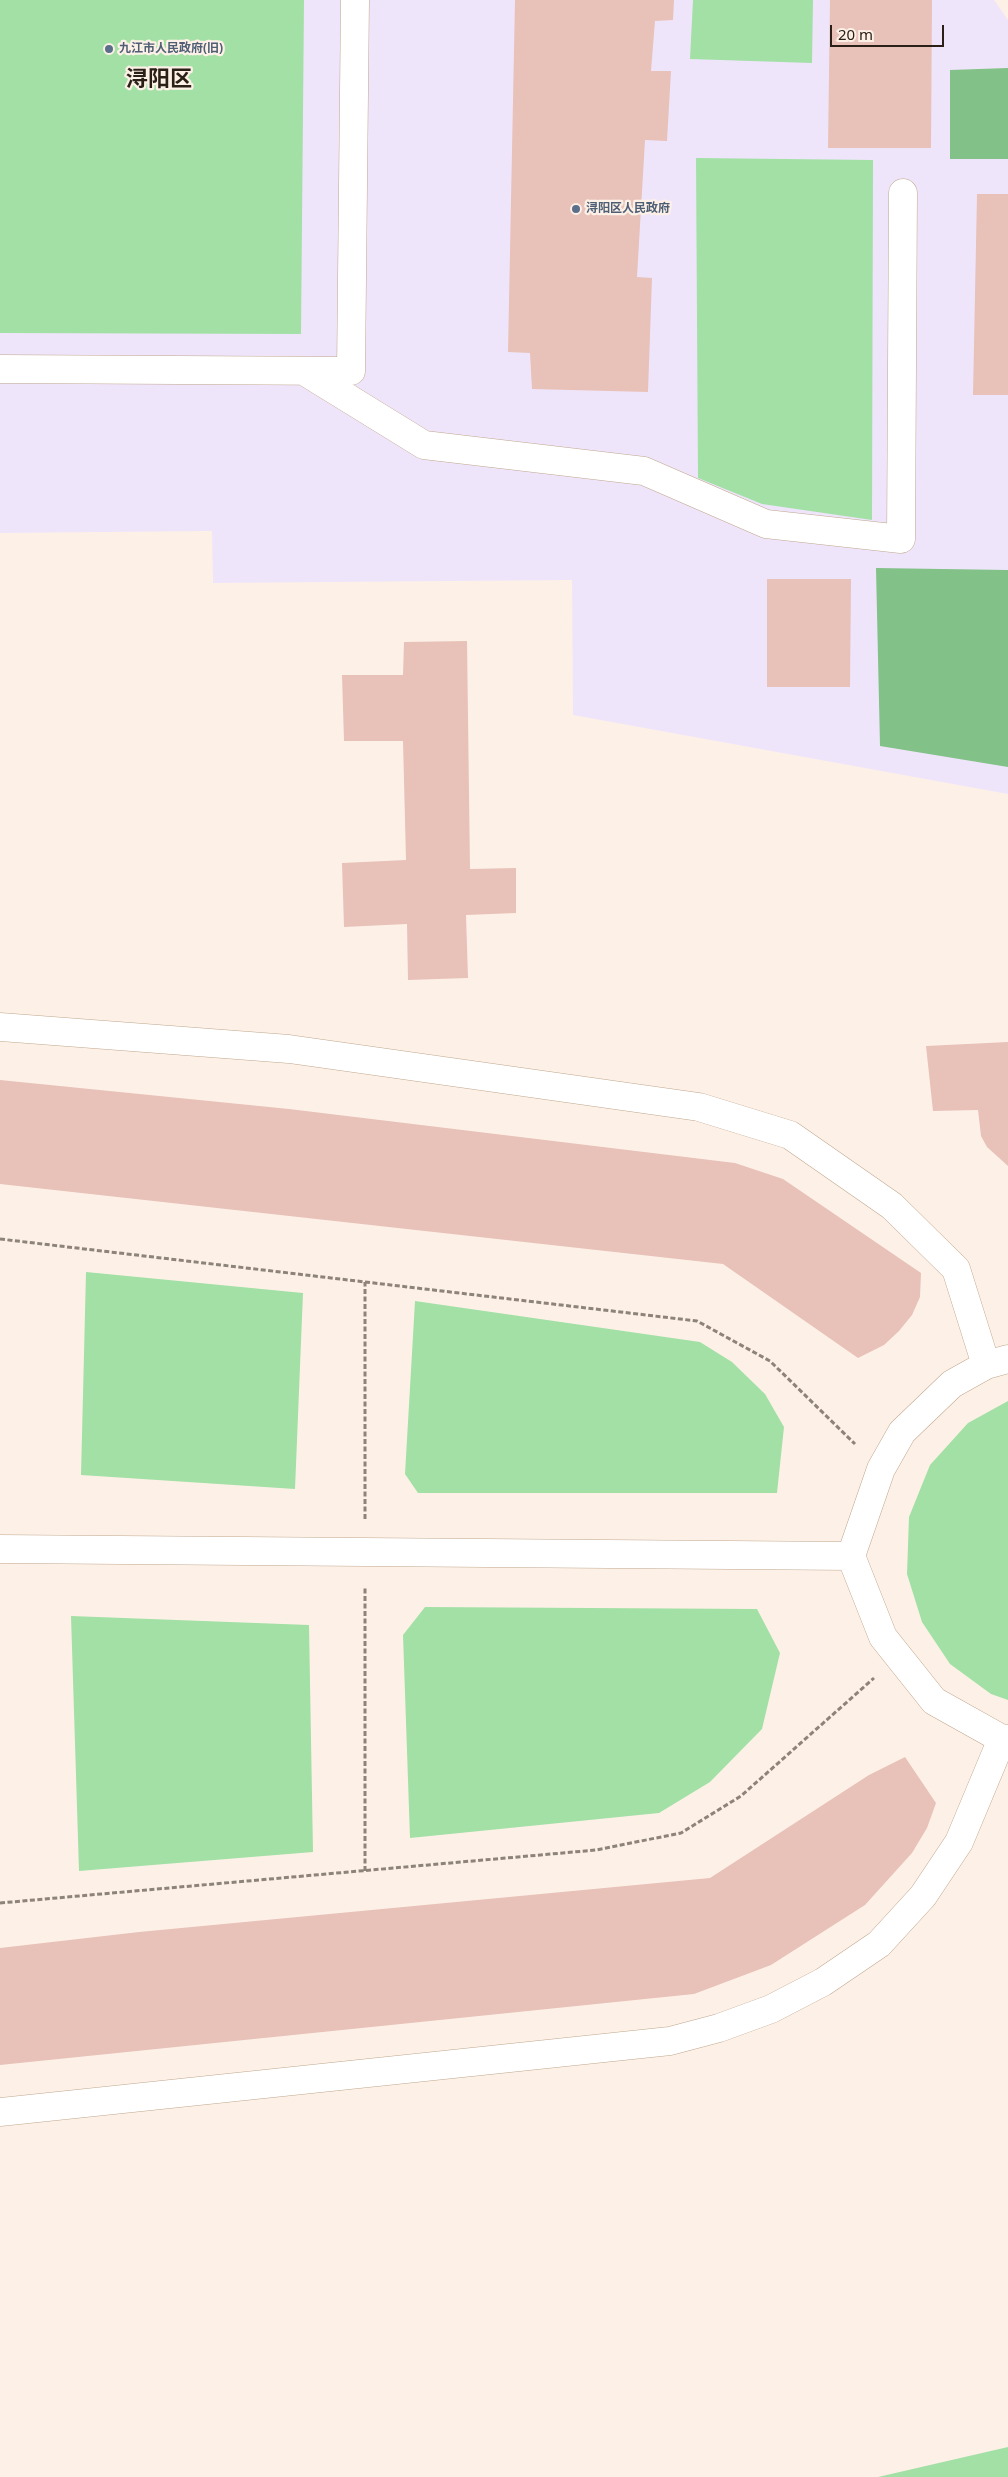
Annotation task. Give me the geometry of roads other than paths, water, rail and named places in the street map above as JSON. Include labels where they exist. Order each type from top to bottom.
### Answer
[{"type":"street","points":[[0,369],[351,371],[355,0]]},
{"type":"street","points":[[304,371],[424,445],[644,470],[766,524],[900,539],[903,193]]},
{"type":"street","points":[[0,1027],[289,1049],[699,1107],[790,1135],[892,1206],[956,1269],[997,1362],[952,1384],[902,1432],[881,1469],[851,1556],[883,1637],[934,1701],[1005,1739],[959,1842],[923,1896],[879,1944],[823,1982],[771,2009],[719,2028],[670,2041],[0,2112]]},
{"type":"street","points":[[0,1549],[851,1556]]},
{"type":"place","name":"九江市人民政府(旧)","points":[[109,49]]},
{"type":"place","name":"浔阳区人民政府","points":[[576,209]]},
{"type":"district","name":"浔阳区","points":[[159,80]]}]
